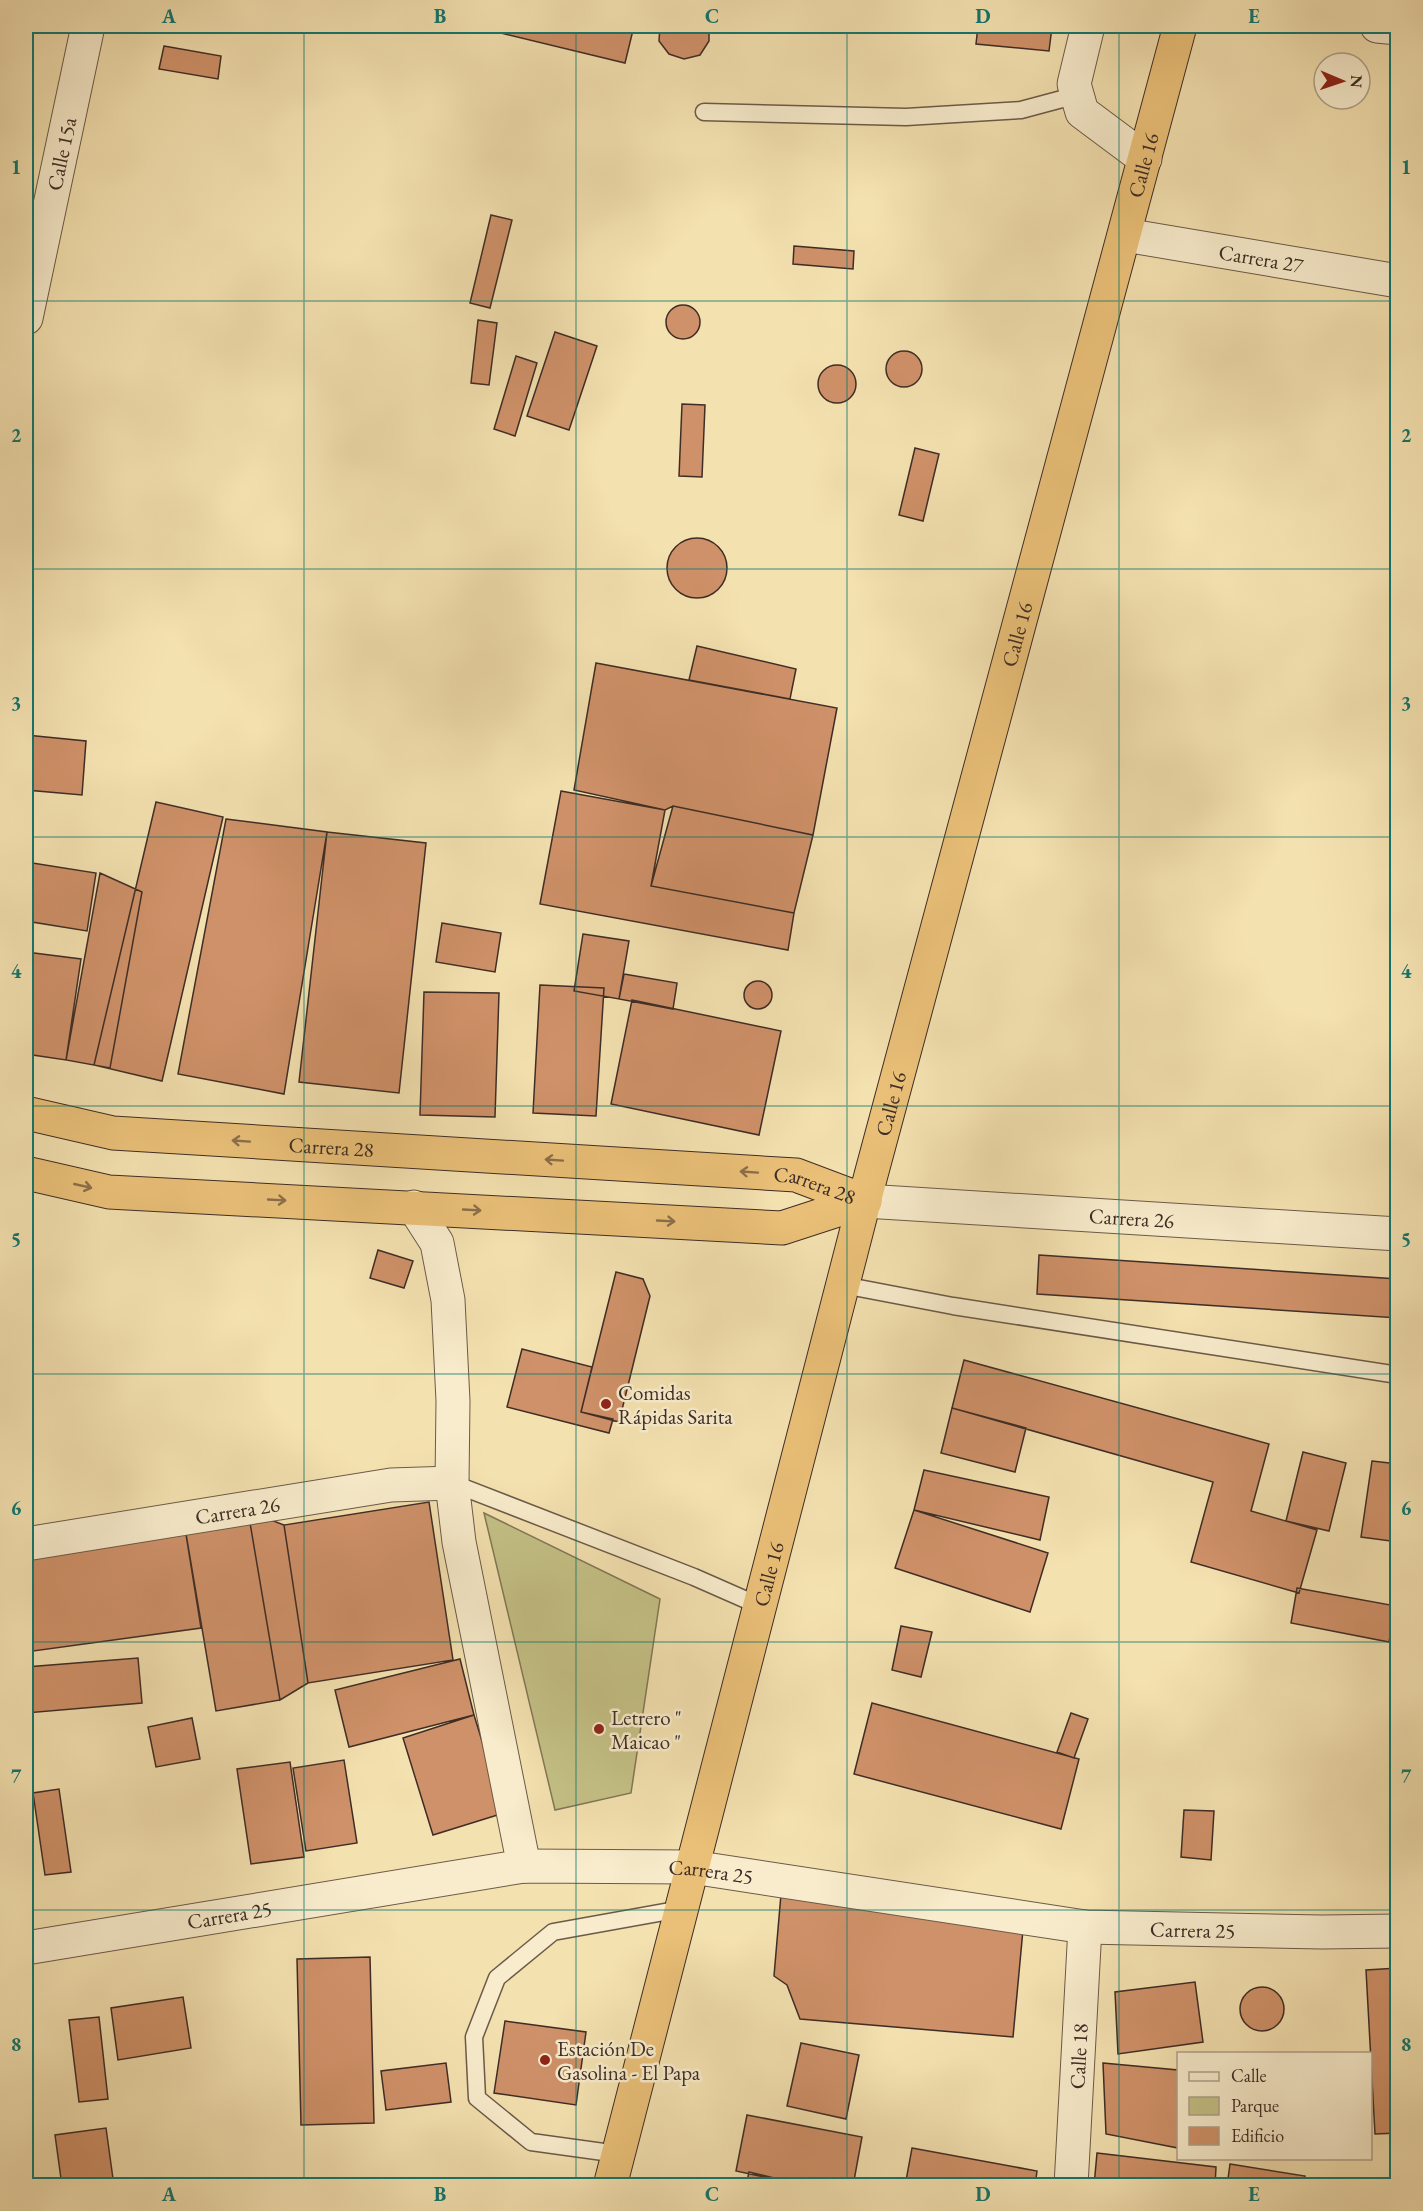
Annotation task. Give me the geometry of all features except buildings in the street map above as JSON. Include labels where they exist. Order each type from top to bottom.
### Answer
[{"type":"highway","name":"Calle 16","points":[[610,2186],[865,1201],[1180,26]]},
{"type":"highway","name":"Carrera 28","points":[[26,1113],[113,1133],[796,1175],[865,1201]]},
{"type":"highway","name":"Carrera 28","points":[[26,1173],[109,1192],[782,1228],[865,1201]]},
{"type":"street","name":"Calle 15a","points":[[26,318],[88,26]]},
{"type":"street","points":[[1088,26],[1074,84],[1082,112],[1145,159]]},
{"type":"street","points":[[1377,26],[1398,28]]},
{"type":"street","name":"Carrera 27","points":[[1125,235],[1398,281]]},
{"type":"street","name":"Carrera 26","points":[[865,1201],[1398,1234]]},
{"type":"street","points":[[414,1207],[437,1244],[448,1300],[453,1401],[452,1483],[459,1542],[524,1866]]},
{"type":"street","name":"Carrera 26","points":[[26,1544],[391,1485],[452,1483]]},
{"type":"street","name":"Carrera 25","points":[[26,1948],[524,1866],[692,1867],[1085,1927],[1322,1932],[1398,1931]]},
{"type":"street","name":"Calle 18","points":[[1071,2186],[1085,1927]]},
{"type":"lane","points":[[704,112],[906,117],[1021,110],[1077,95]]},
{"type":"lane","points":[[843,1285],[953,1306],[1398,1375]]},
{"type":"lane","points":[[452,1483],[694,1577],[760,1606]]},
{"type":"lane","points":[[618,2154],[531,2142],[477,2098],[474,2037],[497,1978],[553,1932],[681,1910]]},
{"type":"green space","points":[[484,1513],[660,1599],[631,1793],[555,1810]]},
{"type":"place","name":"Comidas Rápidas Sarita","points":[[606,1404]]},
{"type":"place","name":"Letrero \" Maicao \"","points":[[599,1729]]},
{"type":"place","name":"Estación De Gasolina - El Papa","points":[[545,2060]]}]
